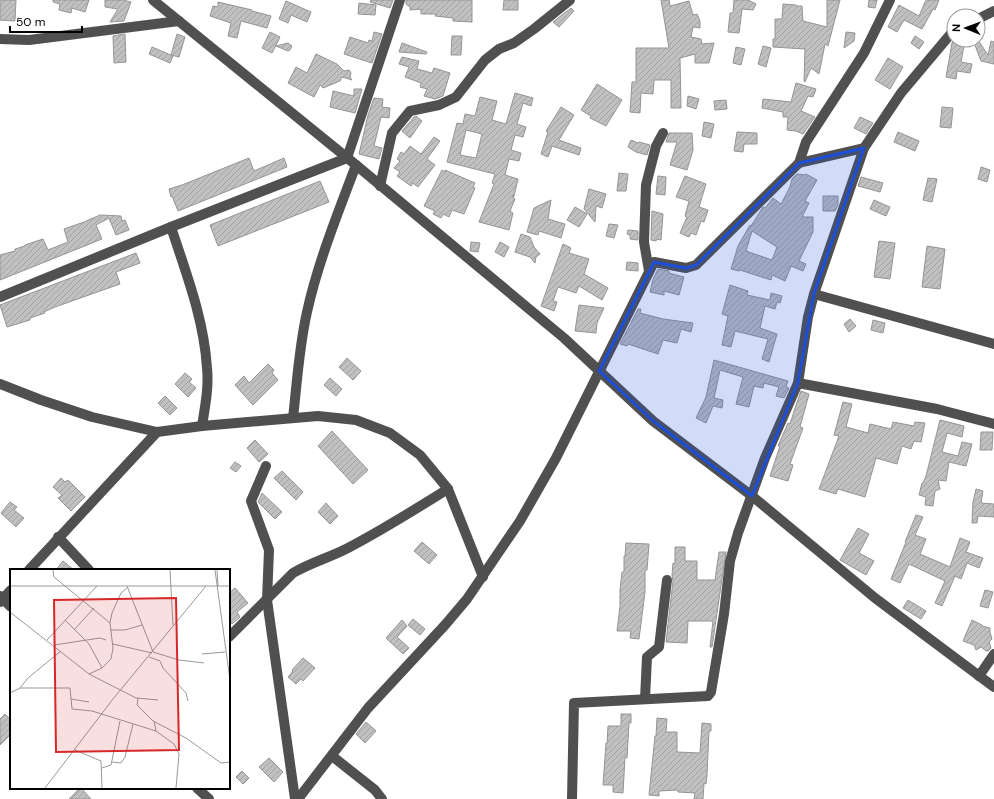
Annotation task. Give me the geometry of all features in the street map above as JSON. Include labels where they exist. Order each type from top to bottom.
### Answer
[{"type":"street","points":[[153,0],[356,165],[564,338],[653,421],[752,496],[875,598],[994,687]]},
{"type":"street","points":[[0,297],[347,158],[400,0]]},
{"type":"street","points":[[380,186],[392,132],[410,111],[439,105],[456,97],[485,60],[499,49],[514,43],[534,29],[570,0]]},
{"type":"street","points":[[298,799],[368,708],[445,625],[483,577],[520,521],[556,458],[654,262],[686,268],[696,265],[799,163],[806,142],[864,53],[890,0]]},
{"type":"street","points":[[0,39],[29,40],[179,21]]},
{"type":"street","points":[[572,799],[574,703],[708,696],[711,692],[724,614],[730,561],[738,533],[765,458],[794,396],[798,383],[808,317],[814,294],[864,148],[901,93],[946,40]]},
{"type":"street","points":[[649,271],[644,242],[646,185],[656,146],[663,134]]},
{"type":"street","points":[[799,163],[864,148]]},
{"type":"street","points":[[294,418],[298,364],[307,312],[318,268],[356,165]]},
{"type":"street","points":[[171,228],[190,284],[203,340],[207,368],[206,397],[202,426]]},
{"type":"street","points":[[814,294],[994,344]]},
{"type":"street","points":[[798,383],[938,409],[994,424]]},
{"type":"street","points":[[0,384],[40,400],[92,417],[157,432],[202,426],[318,416],[356,420],[390,433],[420,454],[448,489],[483,577]]},
{"type":"street","points":[[30,569],[157,432]]},
{"type":"street","points":[[266,466],[251,501],[269,550],[267,600],[295,799]]},
{"type":"street","points":[[230,636],[293,573],[305,566],[337,554],[378,533],[448,489]]},
{"type":"street","points":[[58,537],[88,569]]},
{"type":"street","points":[[645,699],[647,657],[659,648],[667,580]]},
{"type":"street","points":[[10,591],[1,599],[10,605]]},
{"type":"street","points":[[979,676],[994,654]]},
{"type":"street","points":[[332,756],[375,790],[382,799]]},
{"type":"street","points":[[198,789],[209,799]]},
{"type":"highlighted area","points":[[864,148],[814,294],[798,383],[752,496],[653,421],[599,371],[654,262],[686,268],[696,265],[799,163]]},
{"type":"building","points":[[0,0],[16,0],[15,21],[0,20]]},
{"type":"building","points":[[53,0],[89,0],[85,12],[72,8],[71,13],[59,10],[60,4],[53,2]]},
{"type":"building","points":[[105,0],[123,0],[131,2],[124,21],[110,22],[118,9],[105,7]]},
{"type":"building","points":[[371,0],[393,0],[390,8],[370,2]]},
{"type":"building","points":[[406,0],[472,0],[472,22],[453,21],[453,18],[435,16],[436,14],[421,14],[421,9],[410,10],[410,7],[406,4]]},
{"type":"building","points":[[504,0],[518,0],[518,10],[503,10]]},
{"type":"building","points":[[661,0],[669,0],[670,6],[689,1],[693,15],[697,14],[700,21],[700,28],[693,27],[691,37],[701,39],[702,44],[714,43],[709,63],[695,63],[695,54],[680,58],[681,108],[671,108],[671,80],[654,80],[653,94],[641,93],[640,113],[630,112],[632,82],[636,82],[636,48],[669,48]]},
{"type":"building","points":[[734,0],[748,0],[756,4],[753,10],[742,9],[739,33],[728,32],[730,13],[733,13]]},
{"type":"building","points":[[827,0],[840,0],[828,46],[825,44],[819,74],[811,68],[805,82],[805,49],[773,47],[773,39],[775,39],[775,19],[782,19],[783,4],[796,5],[802,6],[803,21],[827,27]]},
{"type":"building","points":[[869,0],[877,0],[875,8],[868,7]]},
{"type":"building","points":[[926,0],[939,0],[935,10],[933,9],[922,29],[904,20],[897,32],[888,27],[899,5],[919,16]]},
{"type":"building","points":[[286,1],[311,12],[307,22],[291,15],[288,23],[279,19]]},
{"type":"building","points":[[218,2],[271,16],[267,28],[241,21],[237,38],[228,36],[231,23],[210,16],[213,6],[218,7]]},
{"type":"building","points":[[359,3],[376,5],[375,15],[358,14]]},
{"type":"building","points":[[571,8],[574,11],[559,27],[553,22]]},
{"type":"building","points":[[270,32],[280,37],[272,53],[262,48]]},
{"type":"building","points":[[374,32],[382,34],[372,63],[344,54],[350,37],[368,43],[369,40],[372,41]]},
{"type":"building","points":[[846,32],[855,33],[854,41],[844,48]]},
{"type":"building","points":[[125,34],[126,62],[114,63],[113,36]]},
{"type":"building","points":[[177,34],[185,37],[179,57],[171,55]]},
{"type":"building","points":[[452,36],[462,36],[461,55],[451,55]]},
{"type":"building","points":[[915,36],[924,42],[919,49],[911,43]]},
{"type":"building","points":[[991,41],[994,42],[994,64],[981,61],[976,48],[983,48],[988,55]]},
{"type":"building","points":[[288,43],[292,46],[288,51],[276,46]]},
{"type":"building","points":[[402,43],[427,52],[426,54],[399,52]]},
{"type":"building","points":[[763,46],[771,48],[766,67],[758,64]]},
{"type":"building","points":[[152,47],[173,56],[170,63],[149,54]]},
{"type":"building","points":[[736,47],[745,49],[741,65],[733,63]]},
{"type":"building","points":[[951,48],[964,48],[961,62],[972,64],[970,73],[957,71],[956,79],[946,77]]},
{"type":"building","points":[[316,54],[337,64],[344,71],[349,70],[352,80],[342,77],[340,81],[323,88],[320,85],[314,97],[288,83],[296,67],[307,73]]},
{"type":"building","points":[[402,57],[419,61],[417,69],[432,73],[434,68],[450,73],[443,96],[435,99],[424,96],[427,89],[420,87],[421,83],[405,77],[409,67],[399,64]]},
{"type":"building","points":[[888,58],[903,67],[890,89],[875,80]]},
{"type":"building","points":[[796,83],[816,89],[813,97],[808,96],[801,111],[815,117],[803,134],[796,131],[787,130],[788,117],[783,117],[783,112],[762,108],[763,99],[791,102]]},
{"type":"building","points":[[597,84],[622,100],[606,126],[590,118],[591,116],[581,110]]},
{"type":"building","points":[[354,89],[362,89],[355,113],[330,107],[333,91],[354,96]]},
{"type":"building","points":[[515,93],[533,98],[531,106],[523,103],[517,124],[526,127],[523,137],[515,135],[511,150],[521,153],[519,161],[509,159],[505,175],[518,179],[513,198],[515,199],[510,211],[513,213],[509,230],[479,222],[494,184],[492,183],[495,174],[447,162],[457,123],[463,124],[465,114],[475,116],[480,97],[497,101],[492,120],[506,124]],"holes":[[[466,130],[482,134],[476,158],[460,155]]]},
{"type":"building","points":[[688,96],[699,99],[696,109],[687,106]]},
{"type":"building","points":[[374,98],[383,99],[382,107],[390,108],[389,118],[381,117],[374,146],[382,148],[379,159],[359,154],[368,115]]},
{"type":"building","points":[[726,100],[727,109],[715,110],[714,101]]},
{"type":"building","points":[[561,107],[574,115],[559,140],[581,148],[579,155],[552,146],[548,157],[541,154],[548,132],[546,131]]},
{"type":"building","points":[[942,107],[953,108],[951,128],[940,127]]},
{"type":"building","points":[[416,116],[422,121],[410,138],[402,131]]},
{"type":"building","points":[[860,117],[873,123],[866,134],[854,128]]},
{"type":"building","points":[[704,122],[714,124],[711,138],[702,136]]},
{"type":"building","points":[[737,132],[757,133],[757,144],[744,144],[743,152],[734,151]]},
{"type":"building","points":[[898,132],[919,141],[915,151],[894,142]]},
{"type":"building","points":[[669,133],[692,133],[693,150],[687,170],[670,165],[677,142],[666,142]]},
{"type":"building","points":[[434,137],[440,141],[427,159],[435,165],[418,187],[413,183],[411,186],[397,176],[400,172],[394,168],[400,161],[397,159],[401,152],[404,154],[410,146],[421,154]]},
{"type":"building","points":[[631,140],[650,145],[647,155],[636,152],[628,147]]},
{"type":"building","points":[[249,158],[254,171],[284,158],[287,167],[178,211],[169,189]]},
{"type":"building","points":[[981,167],[990,170],[987,182],[978,179]]},
{"type":"building","points":[[442,170],[475,183],[473,187],[475,188],[464,214],[452,210],[449,217],[443,214],[441,218],[433,214],[435,211],[424,206]]},
{"type":"building","points":[[619,173],[628,174],[626,191],[617,191]]},
{"type":"building","points":[[797,174],[806,174],[817,180],[805,201],[809,203],[802,217],[813,217],[813,232],[799,261],[806,264],[803,271],[791,266],[785,281],[772,275],[771,280],[740,270],[731,269],[738,246],[750,225],[751,226],[763,207],[765,208],[773,198],[781,204],[790,187],[792,179]],"holes":[[[752,231],[777,247],[772,260],[746,251]]]},
{"type":"building","points":[[658,176],[666,177],[665,195],[656,194]]},
{"type":"building","points":[[685,176],[706,184],[699,207],[708,210],[704,222],[701,221],[696,235],[691,233],[689,237],[680,233],[687,217],[685,216],[689,201],[676,197]]},
{"type":"building","points":[[861,177],[883,183],[880,192],[858,186]]},
{"type":"building","points":[[928,178],[937,179],[932,202],[923,200]]},
{"type":"building","points":[[320,181],[329,202],[218,246],[210,225]]},
{"type":"building","points":[[589,189],[606,194],[602,208],[596,206],[595,222],[584,209]]},
{"type":"building","points":[[823,196],[838,196],[838,205],[835,211],[823,211]]},
{"type":"building","points":[[551,200],[548,219],[565,224],[561,238],[539,231],[538,235],[527,232],[534,208]]},
{"type":"building","points":[[874,200],[890,207],[886,216],[870,209]]},
{"type":"building","points":[[575,207],[587,214],[579,227],[567,220]]},
{"type":"building","points":[[652,211],[663,214],[661,240],[651,240]]},
{"type":"building","points":[[100,215],[121,216],[122,221],[125,220],[129,230],[116,235],[109,218],[96,225],[102,239],[0,280],[0,255],[15,251],[15,249],[43,239],[48,250],[68,242],[64,229]]},
{"type":"building","points":[[609,224],[618,225],[614,238],[606,236]]},
{"type":"building","points":[[628,230],[638,231],[638,240],[630,239],[630,235],[627,234]]},
{"type":"building","points":[[521,234],[530,237],[534,247],[540,254],[536,257],[535,263],[530,257],[515,252]]},
{"type":"building","points":[[879,241],[895,243],[890,279],[874,277]]},
{"type":"building","points":[[471,242],[480,243],[478,252],[470,251]]},
{"type":"building","points":[[500,242],[509,247],[504,257],[495,252]]},
{"type":"building","points":[[563,244],[571,248],[569,253],[589,259],[584,274],[608,288],[602,300],[579,286],[576,293],[558,287],[553,301],[557,302],[554,311],[541,306]]},
{"type":"building","points":[[927,246],[945,249],[940,289],[922,287]]},
{"type":"building","points":[[136,253],[140,263],[116,272],[120,284],[55,307],[44,312],[45,313],[30,318],[30,320],[7,327],[0,305]]},
{"type":"building","points":[[627,262],[638,263],[638,271],[626,270]]},
{"type":"building","points":[[658,269],[669,271],[669,273],[684,277],[679,295],[664,291],[664,295],[650,292],[653,279]]},
{"type":"building","points":[[730,285],[748,291],[747,295],[770,300],[771,293],[782,296],[780,303],[777,302],[775,309],[765,306],[760,328],[777,334],[769,362],[762,359],[768,339],[735,331],[731,347],[722,345],[728,316],[722,314]]},
{"type":"building","points":[[579,305],[604,308],[597,323],[596,333],[575,331]]},
{"type":"building","points":[[638,309],[641,309],[640,313],[663,319],[693,323],[691,332],[681,329],[677,343],[663,340],[658,354],[628,344],[627,346],[620,344]]},
{"type":"building","points":[[850,319],[856,326],[849,332],[844,324]]},
{"type":"building","points":[[873,320],[885,323],[883,333],[871,330]]},
{"type":"building","points":[[347,358],[361,371],[353,380],[339,367]]},
{"type":"building","points":[[714,360],[788,381],[786,387],[789,388],[784,398],[776,396],[779,387],[764,383],[763,388],[754,386],[749,407],[736,404],[743,377],[720,370],[714,398],[723,400],[722,408],[713,406],[706,423],[696,418],[706,397]]},
{"type":"building","points":[[268,364],[274,370],[272,373],[278,380],[253,405],[235,385],[244,376],[249,383]]},
{"type":"building","points":[[185,373],[192,379],[189,382],[196,388],[188,397],[175,384]]},
{"type":"building","points":[[330,378],[342,389],[336,396],[324,385]]},
{"type":"building","points":[[801,391],[809,394],[800,427],[803,428],[790,464],[793,465],[788,481],[770,476],[780,446],[778,446],[788,423],[790,424]]},
{"type":"building","points":[[165,396],[177,408],[170,415],[158,403]]},
{"type":"building","points":[[843,402],[852,404],[846,427],[868,433],[870,424],[891,429],[893,422],[914,426],[915,422],[925,423],[921,442],[914,441],[911,449],[902,446],[897,464],[876,458],[865,497],[838,489],[836,494],[819,489],[839,436],[834,435]]},
{"type":"building","points":[[940,420],[964,426],[962,437],[947,433],[942,452],[958,456],[962,442],[972,444],[966,466],[949,462],[946,481],[938,480],[940,489],[935,491],[933,506],[925,505],[926,497],[919,495],[922,483],[926,476]]},
{"type":"building","points":[[332,431],[368,470],[353,484],[318,446]]},
{"type":"building","points":[[981,432],[993,432],[992,450],[980,450]]},
{"type":"building","points":[[255,440],[268,454],[259,462],[247,448]]},
{"type":"building","points":[[235,462],[241,466],[236,472],[230,468]]},
{"type":"building","points":[[282,471],[303,492],[296,500],[274,478]]},
{"type":"building","points":[[61,478],[65,482],[68,480],[85,497],[71,511],[58,498],[62,495],[53,487]]},
{"type":"building","points":[[976,489],[983,491],[981,503],[994,504],[994,517],[978,516],[977,523],[972,523],[973,502]]},
{"type":"building","points":[[262,493],[282,512],[275,519],[258,502]]},
{"type":"building","points":[[10,502],[17,507],[14,510],[24,518],[16,527],[1,513]]},
{"type":"building","points":[[326,503],[338,516],[330,524],[318,512]]},
{"type":"building","points":[[916,515],[923,517],[915,535],[926,539],[920,554],[950,567],[960,538],[970,542],[966,552],[983,558],[979,568],[967,563],[961,579],[955,576],[942,606],[935,603],[945,581],[909,564],[900,583],[891,579]]},
{"type":"building","points":[[858,528],[869,534],[859,553],[874,561],[866,575],[840,560]]},
{"type":"building","points":[[422,542],[437,555],[429,564],[414,551]]},
{"type":"building","points":[[626,543],[649,544],[647,570],[645,570],[645,592],[639,639],[630,638],[631,631],[617,631]]},
{"type":"building","points":[[675,547],[685,547],[685,561],[697,561],[697,580],[715,580],[719,552],[726,552],[712,647],[710,647],[713,621],[688,621],[687,643],[666,642],[673,581],[673,563],[675,564]]},
{"type":"building","points":[[63,561],[73,569],[57,569]]},
{"type":"building","points":[[235,588],[248,603],[237,612],[240,617],[232,624],[230,621],[230,592]]},
{"type":"building","points":[[985,590],[993,592],[988,608],[980,606]]},
{"type":"building","points":[[908,600],[926,611],[921,619],[903,608]]},
{"type":"building","points":[[413,619],[425,629],[420,635],[408,625]]},
{"type":"building","points":[[402,620],[407,626],[397,637],[409,648],[403,654],[386,638]]},
{"type":"building","points":[[972,620],[982,626],[990,628],[992,639],[989,642],[991,648],[988,651],[981,647],[976,650],[974,645],[963,641]]},
{"type":"building","points":[[303,658],[315,668],[303,681],[301,679],[296,684],[288,677]]},
{"type":"building","points":[[5,714],[10,719],[10,735],[0,745],[0,719]]},
{"type":"building","points":[[621,714],[631,714],[627,758],[625,757],[623,793],[613,792],[613,785],[603,785],[608,726],[621,726]]},
{"type":"building","points":[[657,718],[667,719],[666,732],[677,732],[677,752],[700,753],[702,723],[711,724],[711,731],[709,731],[707,775],[706,784],[704,783],[703,799],[694,799],[695,793],[678,792],[678,790],[659,791],[659,796],[649,795]]},
{"type":"building","points":[[366,722],[376,731],[365,743],[356,734]]},
{"type":"building","points":[[269,758],[283,772],[274,782],[259,767]]},
{"type":"building","points":[[242,771],[249,778],[243,784],[236,777]]},
{"type":"building","points":[[79,789],[82,789],[91,799],[69,799]]}]
